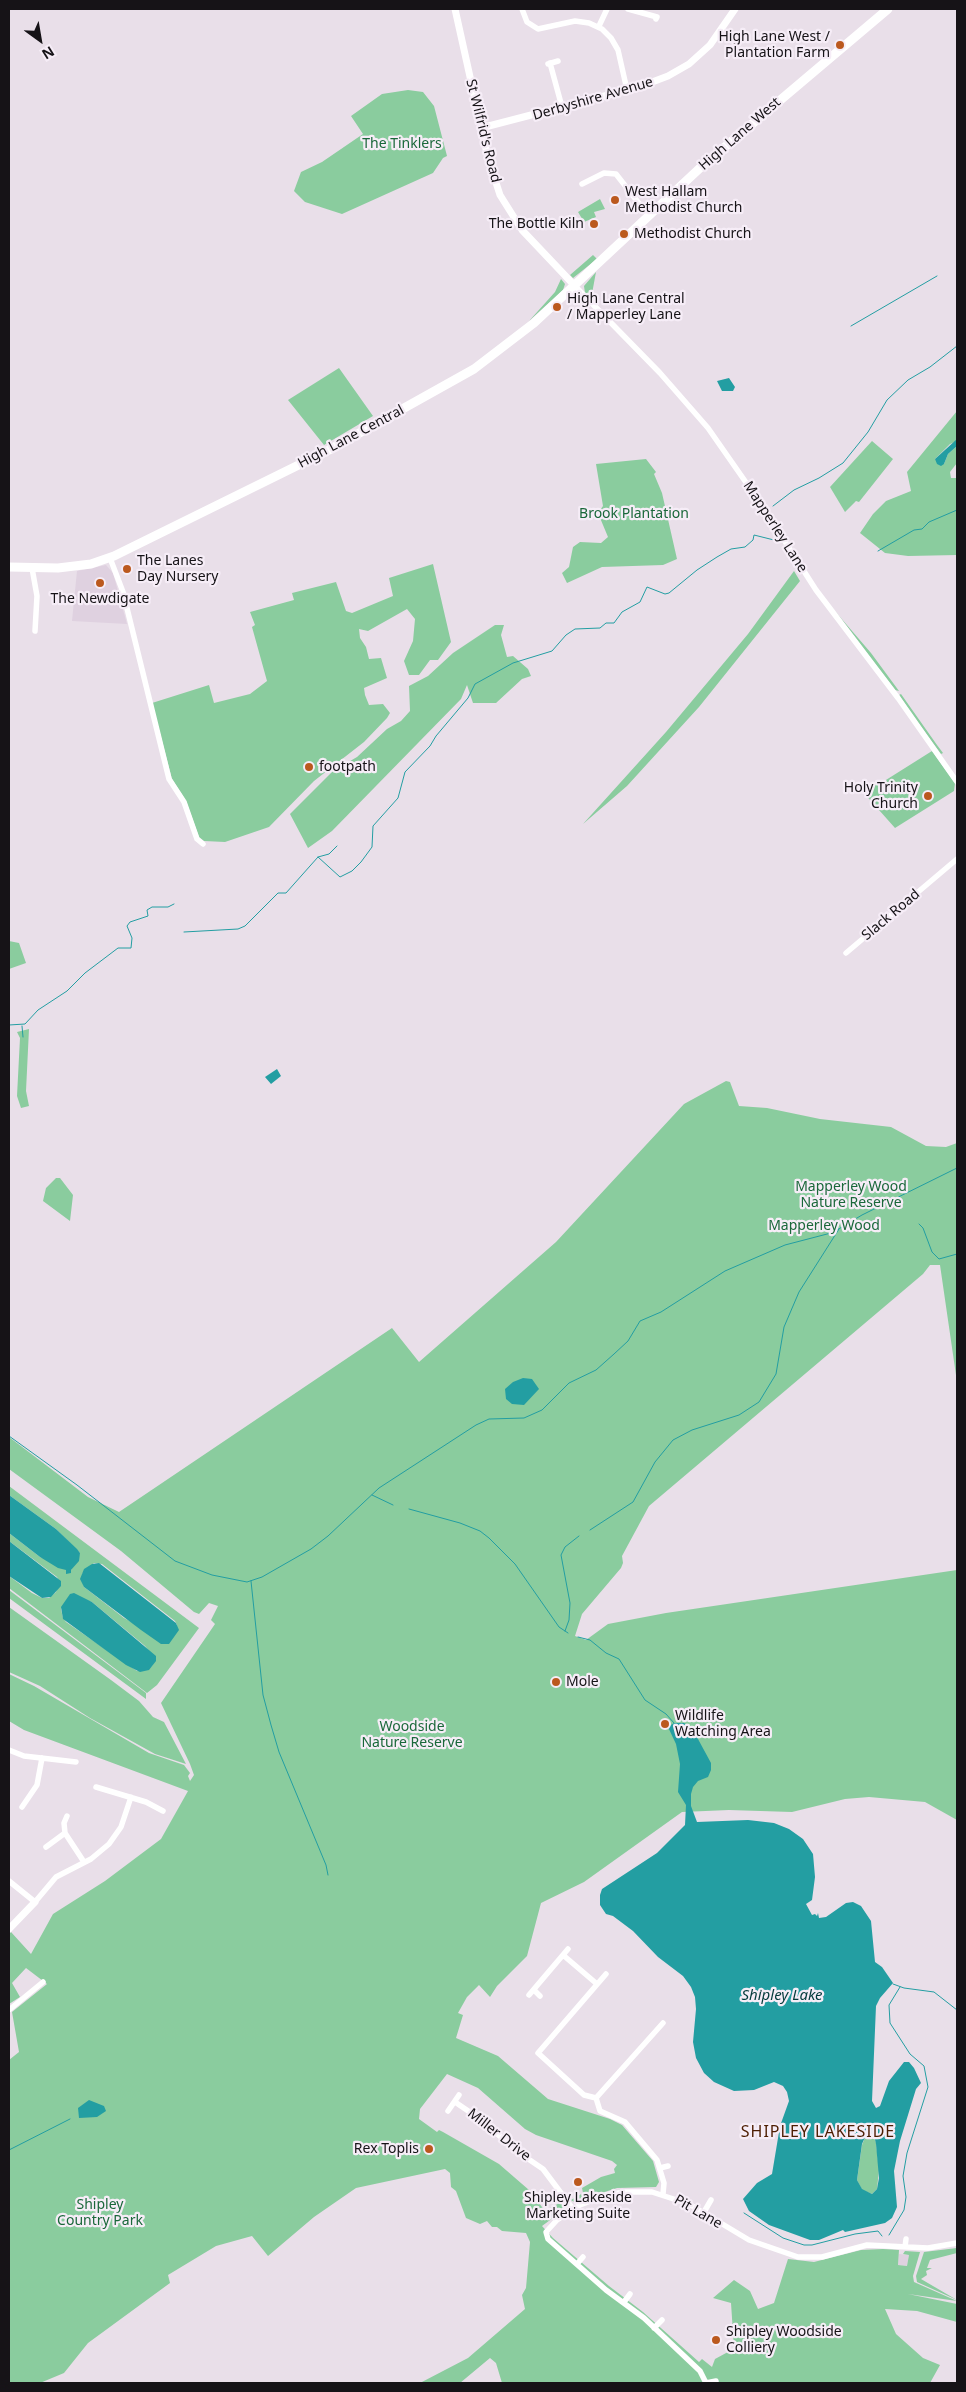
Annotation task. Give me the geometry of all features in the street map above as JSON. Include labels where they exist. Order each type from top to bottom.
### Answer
[{"type":"main road","name":"High Lane West","points":[[575,286],[648,215],[750,125],[888,9]]},
{"type":"main road","name":"High Lane Central","points":[[9,567],[32,568],[84,565],[110,558],[315,457],[441,388],[498,352],[575,286]]},
{"type":"street","name":"St Wilfrid's Road","points":[[454,9],[495,181],[511,215],[532,241],[575,286]]},
{"type":"street","points":[[522,9],[527,22],[538,29],[576,21],[599,26],[609,35],[616,47],[627,90]]},
{"type":"street","points":[[599,26],[607,9]]},
{"type":"street","points":[[628,9],[657,17],[656,19]]},
{"type":"street","name":"Derbyshire Avenue","points":[[481,128],[627,90],[668,76],[694,60],[710,45],[735,9]]},
{"type":"street","points":[[558,61],[549,63],[562,108]]},
{"type":"street","points":[[582,184],[598,179],[609,172],[619,176],[648,215]]},
{"type":"street","name":"Mapperley Lane","points":[[575,286],[660,373],[708,428],[816,590],[896,695],[957,782]]},
{"type":"street","points":[[110,558],[123,592],[169,779],[184,802],[198,839],[203,844]]},
{"type":"street","points":[[32,568],[37,596],[35,631]]},
{"type":"street","name":"Slack Road","points":[[846,953],[957,859]]},
{"type":"street","points":[[9,1750],[24,1756],[42,1758],[66,1756],[76,1762]]},
{"type":"street","points":[[22,1807],[37,1785],[42,1758]]},
{"type":"street","points":[[96,1787],[112,1788],[152,1809],[163,1812]]},
{"type":"street","points":[[9,1929],[56,1878],[100,1852],[113,1838],[124,1820],[131,1797]]},
{"type":"street","points":[[67,1816],[64,1823],[65,1832],[84,1862]]},
{"type":"street","points":[[46,1847],[65,1832]]},
{"type":"street","points":[[9,1881],[35,1902]]},
{"type":"street","points":[[540,1996],[531,1993],[568,1948]]},
{"type":"street","points":[[563,1955],[597,1984]]},
{"type":"street","points":[[596,2098],[584,2095],[538,2053],[606,1974]]},
{"type":"street","points":[[9,2010],[43,1982]]},
{"type":"street","points":[[596,2098],[663,2023]]},
{"type":"street","name":"Miller Drive","points":[[448,2111],[459,2095]]},
{"type":"street","points":[[596,2098],[600,2111],[617,2117],[632,2129],[655,2157],[664,2183],[663,2194]]},
{"type":"street","name":"Miller Drive","points":[[455,2102],[480,2119],[521,2154],[546,2166],[572,2209]]},
{"type":"street","points":[[660,2168],[668,2166]]},
{"type":"street","name":"Pit Lane","points":[[716,2381],[706,2383],[700,2371],[654,2328],[550,2241],[546,2234],[553,2224],[572,2209],[615,2193],[635,2191],[663,2194],[685,2202],[749,2240],[798,2257],[822,2257],[867,2245],[934,2247],[957,2243]]},
{"type":"street","points":[[704,2212],[711,2200]]},
{"type":"street","points":[[906,2239],[906,2247]]},
{"type":"street","points":[[577,2264],[583,2257]]},
{"type":"street","points":[[624,2302],[630,2294]]},
{"type":"street","points":[[654,2328],[662,2320]]},
{"type":"shaded area","points":[[106,565],[113,573],[127,624],[72,621],[77,571]]},
{"type":"shaded area","points":[[899,2254],[909,2255],[907,2266],[898,2265]]},
{"type":"green space","name":"The Tinklers","points":[[408,90],[423,92],[434,106],[447,156],[443,158],[433,173],[342,214],[305,202],[294,191],[301,172],[322,162],[363,134],[351,116],[382,94]]},
{"type":"green space","points":[[600,199],[605,209],[594,212],[596,217],[584,222],[578,212]]},
{"type":"green space","points":[[593,255],[597,259],[573,278],[570,275]]},
{"type":"green space","points":[[596,272],[591,299],[585,293],[584,286]]},
{"type":"green space","points":[[561,279],[565,284],[563,290],[529,321],[555,292]]},
{"type":"green space","points":[[339,368],[373,416],[324,445],[288,400]]},
{"type":"green space","points":[[957,411],[957,441],[950,444],[935,459],[944,464],[948,454],[957,446],[957,463],[950,472],[951,478],[957,478],[957,555],[908,556],[885,553],[860,533],[873,514],[886,501],[911,491],[907,472]]},
{"type":"green space","points":[[872,441],[893,459],[859,502],[856,501],[845,512],[830,487]]},
{"type":"green space","name":"Brook Plantation","points":[[646,459],[656,472],[654,474],[662,493],[677,559],[663,565],[602,567],[567,583],[562,573],[569,567],[573,547],[580,542],[601,543],[608,537],[598,513],[603,506],[596,464]]},
{"type":"green space","points":[[433,564],[451,642],[438,660],[430,660],[419,675],[409,675],[404,661],[413,641],[415,619],[407,609],[368,631],[359,629],[360,638],[366,647],[369,659],[381,658],[387,678],[364,688],[365,695],[369,705],[383,704],[390,713],[387,718],[364,742],[314,781],[269,827],[225,842],[204,841],[199,837],[186,801],[172,779],[152,703],[209,685],[214,703],[250,694],[267,681],[252,627],[255,625],[250,612],[294,600],[292,593],[336,582],[346,611],[352,613],[393,596],[389,578]]},
{"type":"green space","points":[[794,571],[800,581],[699,707],[627,786],[583,824],[666,732],[748,634]]},
{"type":"green space","points":[[834,610],[871,653],[899,691],[895,690]]},
{"type":"green space","points":[[495,625],[504,625],[501,635],[507,657],[513,656],[528,669],[531,676],[522,679],[496,703],[473,703],[467,685],[461,699],[332,831],[308,848],[290,814],[333,771],[357,757],[387,729],[401,721],[410,711],[409,686],[428,676],[453,653]]},
{"type":"green space","points":[[901,694],[943,753],[941,754],[913,716],[899,695]]},
{"type":"green space","points":[[932,751],[955,783],[954,791],[895,828],[863,792],[874,783],[878,785]]},
{"type":"green space","points":[[9,941],[19,943],[26,963],[9,969]]},
{"type":"green space","points":[[29,1029],[26,1091],[29,1106],[21,1108],[17,1096],[20,1038],[17,1032]]},
{"type":"green space","name":"Woodside Nature Reserve","points":[[726,1081],[730,1082],[739,1106],[767,1108],[820,1119],[891,1127],[926,1146],[946,1147],[957,1143],[957,1382],[940,1265],[930,1265],[923,1274],[649,1506],[622,1556],[623,1563],[621,1568],[582,1614],[575,1636],[586,1640],[608,1624],[666,1613],[957,1570],[957,1820],[925,1802],[869,1797],[845,1799],[792,1812],[729,1810],[682,1812],[584,1882],[541,1903],[527,1956],[497,1986],[490,1997],[479,1985],[467,1997],[458,2013],[463,2015],[456,2038],[498,2056],[548,2099],[610,2119],[622,2125],[653,2161],[659,2182],[656,2187],[617,2188],[574,2202],[571,2200],[583,2193],[582,2188],[601,2177],[615,2173],[614,2169],[617,2165],[612,2161],[536,2135],[525,2129],[478,2088],[447,2074],[420,2109],[419,2119],[437,2132],[439,2130],[443,2132],[499,2164],[529,2190],[545,2211],[563,2201],[565,2209],[542,2226],[553,2238],[609,2286],[643,2312],[699,2362],[702,2359],[712,2367],[715,2359],[739,2346],[734,2348],[731,2303],[713,2298],[734,2280],[750,2291],[758,2309],[774,2303],[788,2259],[814,2262],[861,2250],[883,2249],[899,2250],[898,2265],[907,2266],[909,2255],[903,2254],[905,2251],[920,2252],[913,2276],[914,2282],[957,2301],[908,2294],[957,2304],[957,2322],[917,2311],[885,2309],[896,2334],[923,2358],[940,2365],[930,2383],[502,2383],[496,2363],[490,2358],[460,2383],[420,2383],[468,2358],[525,2309],[522,2295],[526,2288],[530,2242],[526,2233],[502,2231],[497,2227],[492,2227],[487,2221],[480,2224],[466,2218],[456,2191],[451,2187],[450,2173],[445,2169],[356,2188],[314,2217],[268,2256],[252,2236],[216,2246],[168,2275],[170,2283],[88,2343],[64,2373],[40,2383],[9,2383],[9,2060],[19,2052],[12,2012],[47,1984],[26,1968],[12,1983],[20,1997],[9,2004],[9,1934],[11,1932],[31,1954],[53,1914],[105,1881],[161,1839],[188,1791],[24,1730],[9,1721],[9,1674],[34,1686],[149,1753],[184,1765],[190,1773],[188,1776],[190,1781],[194,1775],[190,1764],[161,1703],[215,1624],[211,1620],[218,1606],[209,1603],[199,1614],[194,1612],[121,1551],[9,1469],[9,1437],[88,1497],[119,1512],[392,1328],[419,1362],[556,1242],[684,1104]]},
{"type":"green space","points":[[56,1178],[60,1178],[73,1195],[70,1221],[43,1201],[46,1188]]},
{"type":"green space","points":[[9,1486],[199,1628],[157,1685],[147,1693],[9,1588],[9,1576],[32,1593],[42,1598],[49,1598],[56,1592],[59,1581],[57,1577],[9,1541],[9,1533],[40,1557],[71,1570],[80,1553],[56,1529],[9,1495]],"holes":[[[94,1563],[102,1564],[175,1621],[177,1625],[169,1642],[124,1618],[84,1587],[82,1574]],[[70,1595],[92,1602],[145,1646],[154,1657],[152,1666],[137,1671],[66,1622],[61,1609]]]},
{"type":"green space","points":[[9,1590],[146,1693],[146,1699],[9,1598]]},
{"type":"green space","points":[[9,1607],[139,1701],[153,1717],[164,1722],[186,1764],[155,1754],[90,1718],[40,1686],[9,1672]]},
{"type":"green space","points":[[870,2133],[874,2135],[876,2143],[879,2170],[877,2189],[872,2194],[862,2190],[857,2180],[862,2145],[866,2135]]},
{"type":"green space","points":[[957,2248],[957,2253],[930,2260],[927,2268],[932,2268],[926,2271],[927,2275],[921,2279],[957,2300],[917,2282],[916,2276],[924,2252]]},
{"type":"water","points":[[729,378],[735,387],[733,391],[722,391],[717,381]]},
{"type":"water","points":[[957,439],[957,446],[948,454],[944,464],[941,466],[937,464],[935,459]]},
{"type":"water","points":[[277,1069],[281,1076],[271,1084],[265,1077]]},
{"type":"water","points":[[523,1378],[532,1379],[539,1389],[524,1405],[512,1404],[506,1399],[505,1389],[513,1382]]},
{"type":"water","points":[[9,1495],[56,1529],[77,1549],[80,1553],[79,1561],[71,1570],[71,1573],[66,1574],[66,1570],[58,1568],[40,1557],[9,1533]]},
{"type":"water","points":[[9,1541],[61,1581],[61,1586],[51,1597],[42,1598],[9,1576]]},
{"type":"water","points":[[99,1563],[176,1623],[179,1630],[169,1644],[161,1644],[84,1587],[80,1579],[84,1569],[92,1564]]},
{"type":"water","points":[[74,1593],[92,1602],[156,1656],[156,1661],[149,1670],[140,1672],[126,1665],[63,1619],[61,1607],[70,1594]]},
{"type":"water","name":"Shipley Lake","points":[[674,1723],[684,1723],[692,1728],[711,1763],[708,1777],[698,1781],[693,1787],[691,1794],[691,1806],[697,1822],[748,1820],[774,1823],[789,1829],[803,1839],[813,1854],[815,1877],[812,1900],[806,1904],[812,1915],[815,1914],[817,1916],[818,1913],[819,1918],[826,1917],[846,1903],[853,1902],[861,1906],[871,1921],[875,1962],[882,1967],[893,1983],[880,1998],[876,2006],[872,2101],[876,2108],[880,2106],[889,2081],[904,2062],[909,2062],[914,2068],[921,2083],[916,2089],[900,2141],[894,2171],[897,2207],[892,2218],[885,2223],[845,2232],[843,2230],[819,2240],[810,2240],[769,2225],[749,2211],[743,2199],[757,2183],[772,2174],[780,2126],[789,2101],[787,2092],[783,2086],[774,2082],[754,2090],[734,2091],[714,2082],[704,2073],[696,2058],[693,2042],[696,2009],[695,1997],[691,1987],[683,1976],[658,1957],[633,1931],[613,1916],[606,1914],[600,1905],[602,1889],[657,1853],[685,1825],[686,1805],[678,1792],[680,1764],[676,1744],[668,1727]],"holes":[[[870,2133],[874,2135],[879,2178],[877,2189],[872,2194],[862,2189],[857,2180],[862,2144],[866,2135]]]},
{"type":"water","points":[[89,2100],[104,2106],[106,2111],[97,2117],[79,2118],[78,2108]]},
{"type":"waterway","points":[[851,326],[937,276]]},
{"type":"waterway","points":[[773,506],[794,490],[819,478],[843,463],[868,432],[887,400],[908,380],[930,367],[957,346]]},
{"type":"waterway","points":[[878,551],[914,530],[922,529],[929,522],[957,510]]},
{"type":"waterway","points":[[318,857],[340,877],[352,871],[361,862],[372,847],[373,826],[398,798],[405,772],[430,746],[436,736],[468,698],[475,684],[513,663],[552,651],[566,635],[575,629],[600,628],[606,623],[614,623],[622,612],[640,602],[647,587],[665,594],[669,593],[697,570],[717,557],[731,549],[745,547],[753,540],[754,535],[774,540]]},
{"type":"waterway","points":[[184,932],[238,929],[245,926],[278,893],[286,893],[318,857],[329,854],[337,846]]},
{"type":"waterway","points":[[9,1025],[25,1024],[38,1010],[67,991],[85,973],[118,948],[131,948],[132,938],[127,926],[130,922],[148,916],[147,910],[152,907],[168,907],[174,904]]},
{"type":"waterway","points":[[22,1026],[23,1037]]},
{"type":"waterway","points":[[837,1230],[862,1215],[957,1168]]},
{"type":"waterway","points":[[919,1224],[923,1228],[932,1252],[939,1259],[957,1254]]},
{"type":"waterway","points":[[590,1530],[633,1502],[655,1462],[673,1440],[692,1430],[739,1415],[759,1402],[776,1374],[784,1327],[799,1292],[839,1229]]},
{"type":"waterway","points":[[9,1436],[77,1485],[175,1561],[212,1575],[247,1582],[262,1577],[311,1549],[328,1536],[379,1488],[476,1425],[489,1419],[524,1418],[542,1410],[569,1383],[596,1370],[614,1354],[628,1341],[640,1321],[661,1312],[725,1271],[785,1245],[831,1233]]},
{"type":"waterway","points":[[372,1495],[393,1505]]},
{"type":"waterway","points":[[409,1509],[460,1523],[480,1531],[489,1538],[515,1564],[559,1627],[568,1633]]},
{"type":"waterway","points":[[565,1631],[569,1620],[570,1603],[561,1555],[565,1547],[579,1536]]},
{"type":"waterway","points":[[251,1581],[263,1695],[279,1752],[326,1865],[328,1875]]},
{"type":"waterway","points":[[578,1637],[590,1640],[606,1653],[619,1659],[645,1700],[666,1714],[674,1723]]},
{"type":"waterway","points":[[893,1984],[904,1988],[934,1992],[957,2010]]},
{"type":"waterway","points":[[889,2235],[904,2210],[906,2197],[903,2176],[907,2153],[928,2087],[924,2066],[910,2054],[890,2023],[889,2005],[900,1987]]},
{"type":"waterway","points":[[9,2150],[70,2119]]},
{"type":"waterway","points":[[744,2213],[783,2238],[804,2245],[878,2231],[882,2236]]},
{"type":"place","name":"High Lane West / Plantation Farm","points":[[840,45]]},
{"type":"place","name":"West Hallam Methodist Church","points":[[615,200]]},
{"type":"place","name":"The Bottle Kiln","points":[[594,224]]},
{"type":"place","name":"Methodist Church","points":[[624,234]]},
{"type":"place","name":"High Lane Central / Mapperley Lane","points":[[557,307]]},
{"type":"place","name":"The Lanes Day Nursery","points":[[127,569]]},
{"type":"place","name":"The Newdigate","points":[[100,583]]},
{"type":"place","name":"footpath","points":[[309,767]]},
{"type":"place","name":"Holy Trinity Church","points":[[928,796]]},
{"type":"place","name":"Mole","points":[[556,1682]]},
{"type":"place","name":"Wildlife Watching Area","points":[[665,1724]]},
{"type":"place","name":"Rex Toplis","points":[[429,2149]]},
{"type":"place","name":"Shipley Lakeside Marketing Suite","points":[[578,2182]]},
{"type":"place","name":"Shipley Woodside Colliery","points":[[716,2340]]},
{"type":"district","name":"SHIPLEY LAKESIDE","points":[[818,2132]]},
{"type":"park label","name":"Mapperley Wood Nature Reserve","points":[[851,1196]]},
{"type":"park label","name":"Mapperley Wood","points":[[824,1226]]},
{"type":"park label","name":"Shipley Country Park","points":[[100,2214]]}]
